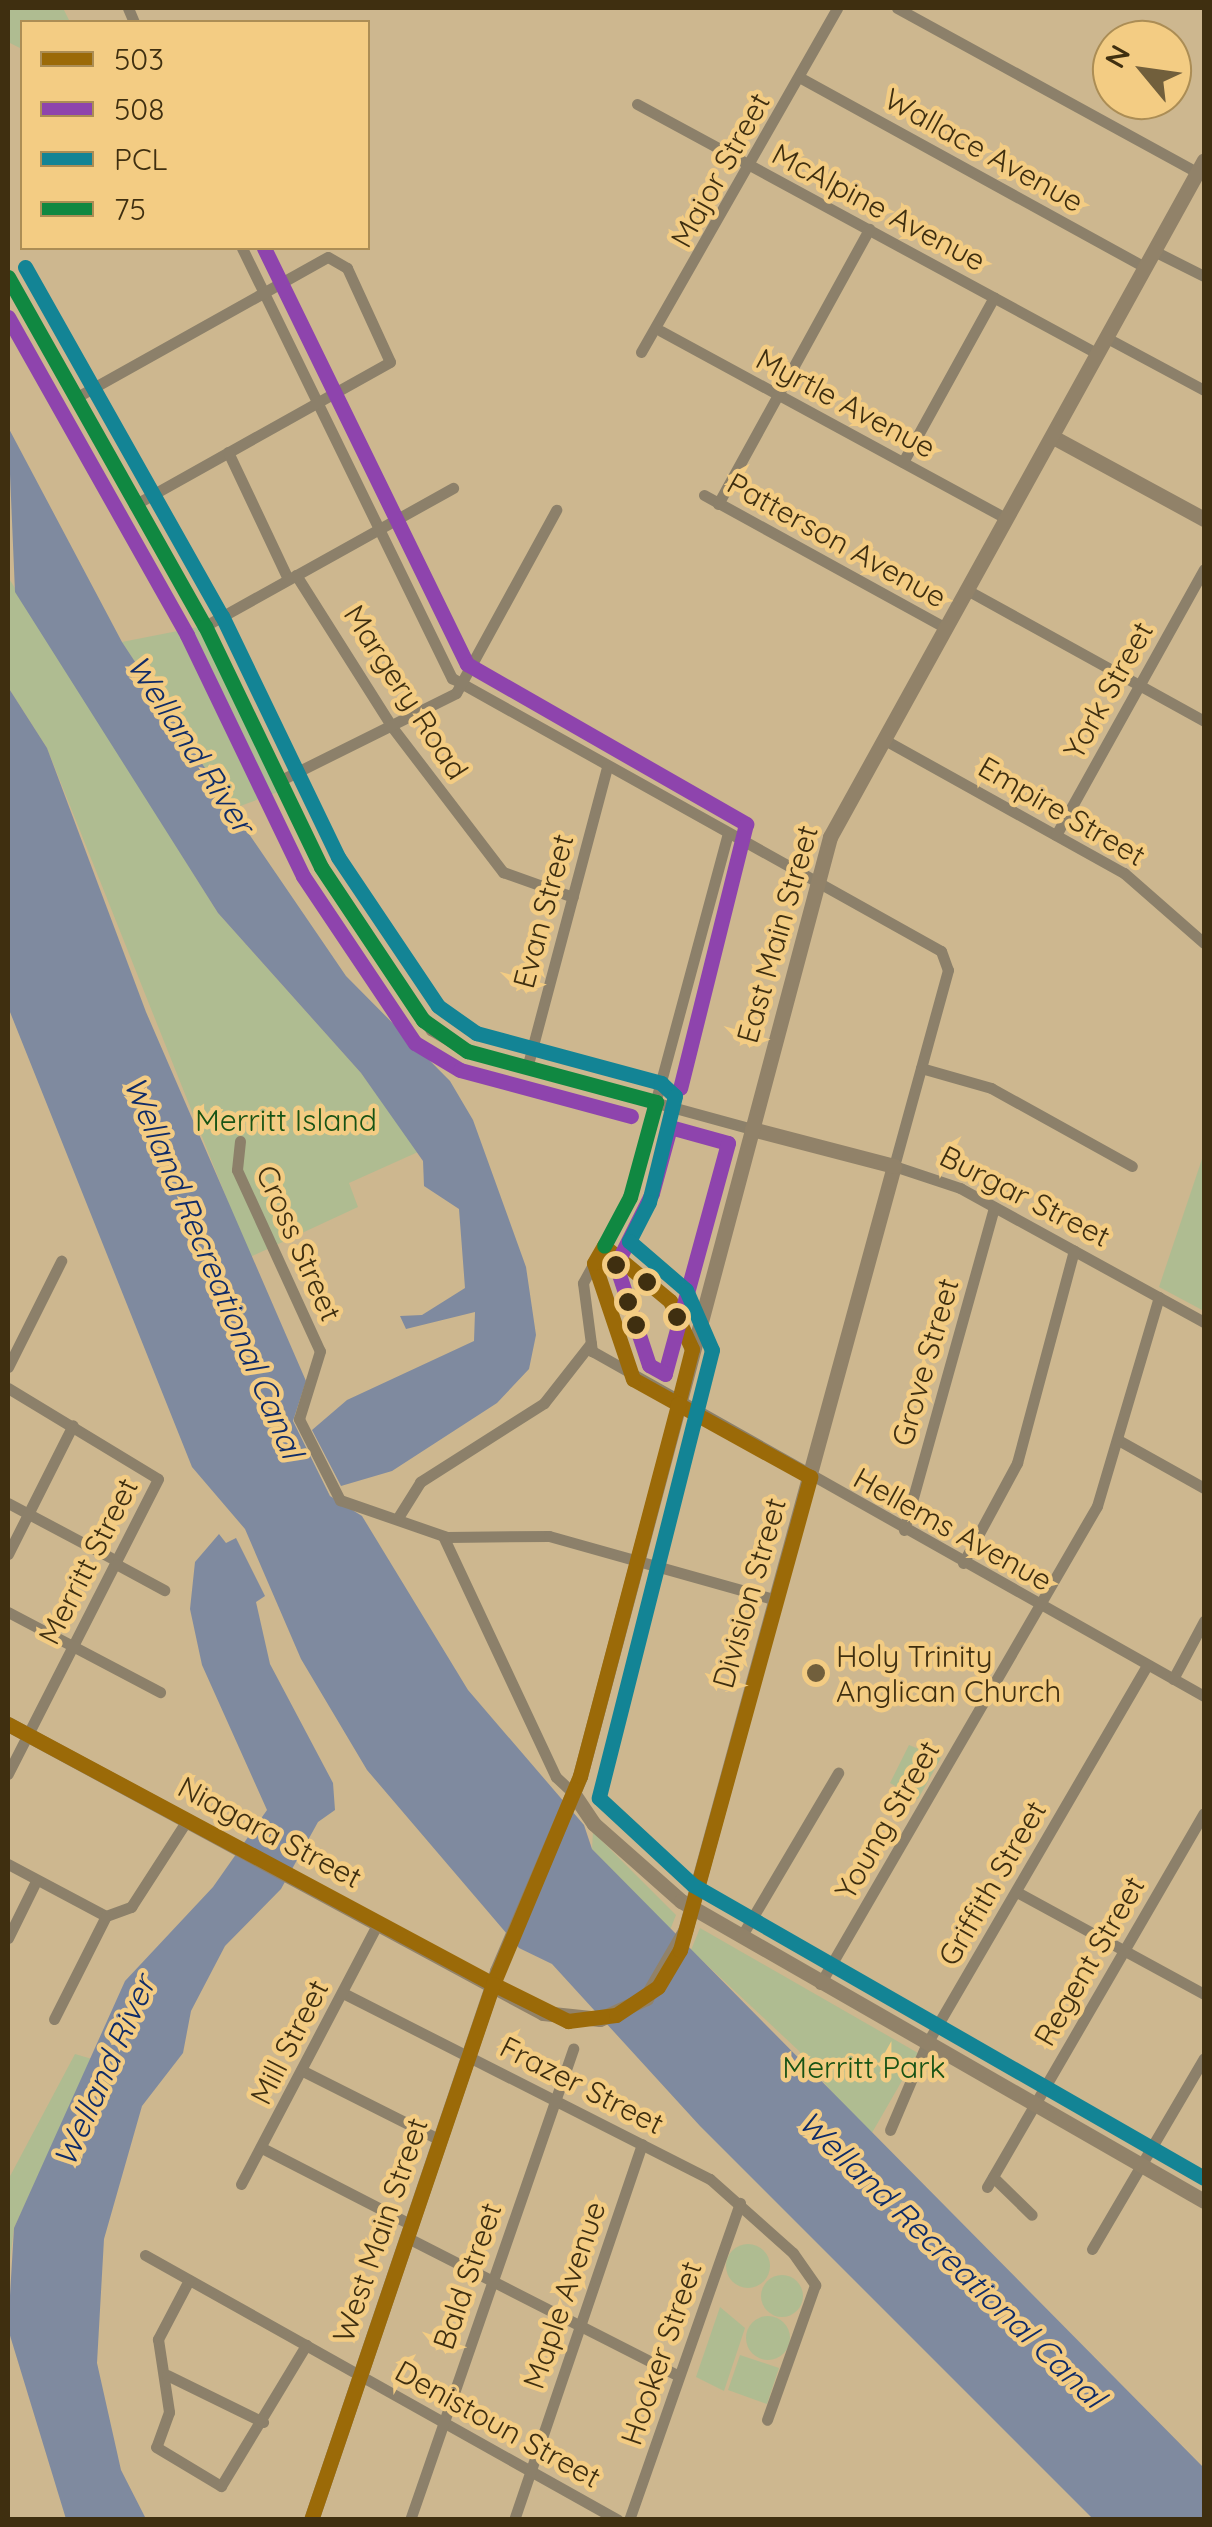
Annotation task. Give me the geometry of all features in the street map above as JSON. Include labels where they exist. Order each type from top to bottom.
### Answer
[{"type":"main road","name":"East Main Street","points":[[570,1800],[834,826],[1202,164]]},
{"type":"main road","points":[[1053,436],[1204,520]]},
{"type":"main road","points":[[770,1062],[762,1114],[786,1136]]},
{"type":"main road","name":"Burgar Street","points":[[752,1129],[894,1166]]},
{"type":"main road","name":"Division Street","points":[[499,1988],[582,2021],[646,1998],[685,1932],[894,1166]]},
{"type":"main road","name":"Niagara Street","points":[[8,1724],[499,1988]]},
{"type":"main road","points":[[570,1800],[692,1906],[740,1938],[1204,2201]]},
{"type":"main road","name":"West Main Street","points":[[311,2520],[440,2140],[499,1988],[510,1940],[570,1800]]},
{"type":"street","name":"Major Street","points":[[641,352],[661,331],[837,8]]},
{"type":"street","points":[[897,8],[1202,164]]},
{"type":"street","name":"Wallace Avenue","points":[[799,78],[1145,267]]},
{"type":"street","name":"McAlpine Avenue","points":[[636,104],[1098,354]]},
{"type":"street","points":[[718,504],[869,229]]},
{"type":"street","points":[[243,250],[460,687]]},
{"type":"street","points":[[1154,251],[1204,276]]},
{"type":"street","points":[[77,396],[264,292],[339,258],[389,353],[376,374],[316,402],[134,505]]},
{"type":"street","points":[[8,277],[204,626],[329,880],[431,1030],[527,1068],[752,1129]]},
{"type":"street","points":[[903,462],[994,297]]},
{"type":"street","name":"Myrtle Avenue","points":[[661,331],[1007,518]]},
{"type":"street","points":[[1107,338],[1204,390]]},
{"type":"street","name":"Margery Road","points":[[228,452],[292,577],[392,727],[503,872],[573,898]]},
{"type":"street","points":[[204,626],[453,488]]},
{"type":"street","name":"Patterson Avenue","points":[[704,495],[946,628]]},
{"type":"street","points":[[281,780],[392,727],[460,687],[556,510]]},
{"type":"street","name":"York Street","points":[[1056,835],[1204,569]]},
{"type":"street","points":[[966,590],[1204,722]]},
{"type":"street","name":"Division Street","points":[[460,687],[728,833],[819,878],[948,962],[894,1166]]},
{"type":"street","name":"Empire Street","points":[[883,739],[1138,883],[1204,943]]},
{"type":"street","name":"Evan Street","points":[[527,1068],[607,767]]},
{"type":"street","points":[[399,1516],[420,1482],[544,1403],[591,1343],[584,1284],[630,1197],[728,833]]},
{"type":"street","points":[[920,1068],[991,1088],[1132,1166]]},
{"type":"street","name":"Cross Street","points":[[240,1140],[237,1170],[321,1356],[302,1428],[334,1491],[349,1504],[399,1516],[442,1536],[548,1536],[776,1600]]},
{"type":"street","name":"Burgar Street","points":[[894,1166],[994,1207],[1204,1322]]},
{"type":"street","name":"Grove Street","points":[[904,1530],[994,1207]]},
{"type":"street","points":[[963,1562],[1017,1463],[1074,1250]]},
{"type":"street","points":[[8,1367],[61,1261]]},
{"type":"street","name":"Young Street","points":[[820,1984],[1098,1506],[1120,1441],[1158,1297]]},
{"type":"street","name":"Hellems Avenue","points":[[591,1343],[601,1362],[1204,1696]]},
{"type":"street","points":[[8,1388],[73,1425],[8,1554]]},
{"type":"street","name":"Merritt Street","points":[[8,1774],[157,1476],[73,1425]]},
{"type":"street","points":[[1120,1441],[1204,1488]]},
{"type":"street","points":[[8,1503],[164,1590]]},
{"type":"street","points":[[442,1536],[570,1800]]},
{"type":"street","points":[[8,1612],[160,1692]]},
{"type":"street","points":[[1172,1679],[1204,1621]]},
{"type":"street","name":"Griffith Street","points":[[890,2130],[926,2046],[1147,1665]]},
{"type":"street","points":[[740,1938],[838,1774]]},
{"type":"street","name":"Regent Street","points":[[1032,2215],[990,2182],[1204,1813]]},
{"type":"street","points":[[54,2018],[106,1916],[131,1907],[187,1820]]},
{"type":"street","points":[[8,1864],[106,1916]]},
{"type":"street","points":[[8,1938],[36,1880]]},
{"type":"street","points":[[1017,1892],[1204,1994]]},
{"type":"street","name":"Mill Street","points":[[242,2184],[379,1922]]},
{"type":"street","name":"Frazer Street","points":[[344,1993],[642,2144],[740,2203],[815,2285],[768,2420]]},
{"type":"street","name":"Bald Street","points":[[410,2520],[573,2048]]},
{"type":"street","points":[[1092,2249],[1204,2058]]},
{"type":"street","points":[[303,2070],[440,2140]]},
{"type":"street","name":"Maple Avenue","points":[[514,2520],[642,2144]]},
{"type":"street","points":[[262,2148],[492,2281],[679,2376]]},
{"type":"street","name":"Hooker Street","points":[[630,2520],[740,2203]]},
{"type":"street","name":"Denistoun Street","points":[[145,2255],[618,2520]]},
{"type":"street","points":[[189,2280],[158,2339],[170,2412],[156,2447],[222,2486],[306,2345]]},
{"type":"street","points":[[167,2376],[263,2422]]},
{"type":"green space","points":[[8,8],[63,8],[69,20],[20,20],[20,48],[8,42]]},
{"type":"green space","name":"Merritt Island","points":[[8,577],[218,913],[361,1073],[418,1152],[349,1183],[358,1207],[250,1257],[47,748],[8,687]]},
{"type":"green space","points":[[198,627],[278,792],[232,809],[122,642]]},
{"type":"green space","points":[[1204,1153],[1204,1311],[1159,1287]]},
{"type":"green space","points":[[909,1745],[941,1758],[918,1799],[890,1783]]},
{"type":"green space","points":[[593,1832],[676,1915],[670,1930],[592,1849]]},
{"type":"green space","name":"Merritt Park","points":[[700,1928],[918,2053],[869,2138],[798,2050],[691,1950]]},
{"type":"green space","points":[[75,2054],[92,2059],[14,2228],[8,2275],[8,2180]]},
{"type":"green space","points":[[748,2244],[764,2250],[770,2266],[764,2282],[748,2288],[732,2282],[726,2266],[732,2250]]},
{"type":"green space","points":[[782,2275],[797,2281],[803,2296],[797,2311],[782,2317],[767,2311],[761,2296],[767,2281]]},
{"type":"green space","points":[[720,2307],[745,2328],[724,2391],[696,2377]]},
{"type":"green space","points":[[768,2316],[784,2322],[790,2338],[784,2354],[768,2360],[752,2354],[746,2338],[752,2322]]},
{"type":"green space","points":[[740,2355],[779,2368],[767,2404],[728,2390]]},
{"type":"water","points":[[8,427],[122,642],[232,809],[346,976],[450,1081],[473,1120],[526,1267],[536,1335],[529,1369],[497,1403],[392,1471],[341,1486],[312,1430],[347,1400],[474,1341],[475,1312],[406,1329],[400,1316],[422,1315],[465,1288],[459,1209],[424,1186],[423,1161],[361,1073],[218,913],[15,592]]},
{"type":"water","name":"Welland Recreational Canal","points":[[8,687],[47,748],[146,1012],[306,1381],[293,1421],[330,1496],[362,1516],[468,1690],[584,1825],[592,1849],[1204,2468],[1204,2519],[1093,2519],[700,2126],[552,1964],[519,1948],[367,1770],[301,1659],[245,1529],[192,1467],[8,1007]]},
{"type":"water","name":"Welland River","points":[[219,1534],[226,1543],[236,1538],[265,1596],[256,1602],[270,1664],[333,1783],[335,1810],[318,1822],[281,1889],[225,1946],[191,2011],[183,2053],[142,2106],[104,2239],[97,2363],[121,2470],[146,2519],[66,2519],[8,2329],[14,2228],[125,1981],[213,1887],[267,1810],[202,1665],[190,1609],[195,1562]]},
{"type":"transit line","name":"508","points":[[265,250],[467,664],[746,824],[680,1088]]},
{"type":"transit line","name":"PCL","points":[[25,267],[222,616],[338,857],[438,1006],[476,1033],[661,1083],[675,1096],[649,1202],[629,1241],[686,1290],[712,1350],[599,1798],[693,1885],[1204,2178]]},
{"type":"transit line","name":"75","points":[[8,277],[205,626],[321,867],[423,1020],[467,1051],[656,1102],[630,1197],[604,1246]]},
{"type":"transit line","name":"508","points":[[8,317],[187,635],[303,876],[415,1043],[460,1070],[631,1116]]},
{"type":"transit line","name":"508","points":[[670,1127],[728,1143],[665,1374],[649,1365],[616,1265],[652,1193],[670,1127]]},
{"type":"transit line","name":"503","points":[[604,1246],[670,1301],[692,1349],[678,1404],[633,1379],[594,1263],[604,1246]]},
{"type":"transit line","name":"503","points":[[493,1984],[568,2021],[616,2015],[658,1987],[680,1950],[810,1477],[678,1404]]},
{"type":"transit line","name":"503","points":[[493,1984],[580,1776],[678,1404]]},
{"type":"transit line","name":"503","points":[[8,1724],[493,1984]]},
{"type":"transit line","name":"503","points":[[311,2520],[493,1984]]},
{"type":"place","name":"Holy Trinity Anglican Church","points":[[816,1673]]}]
